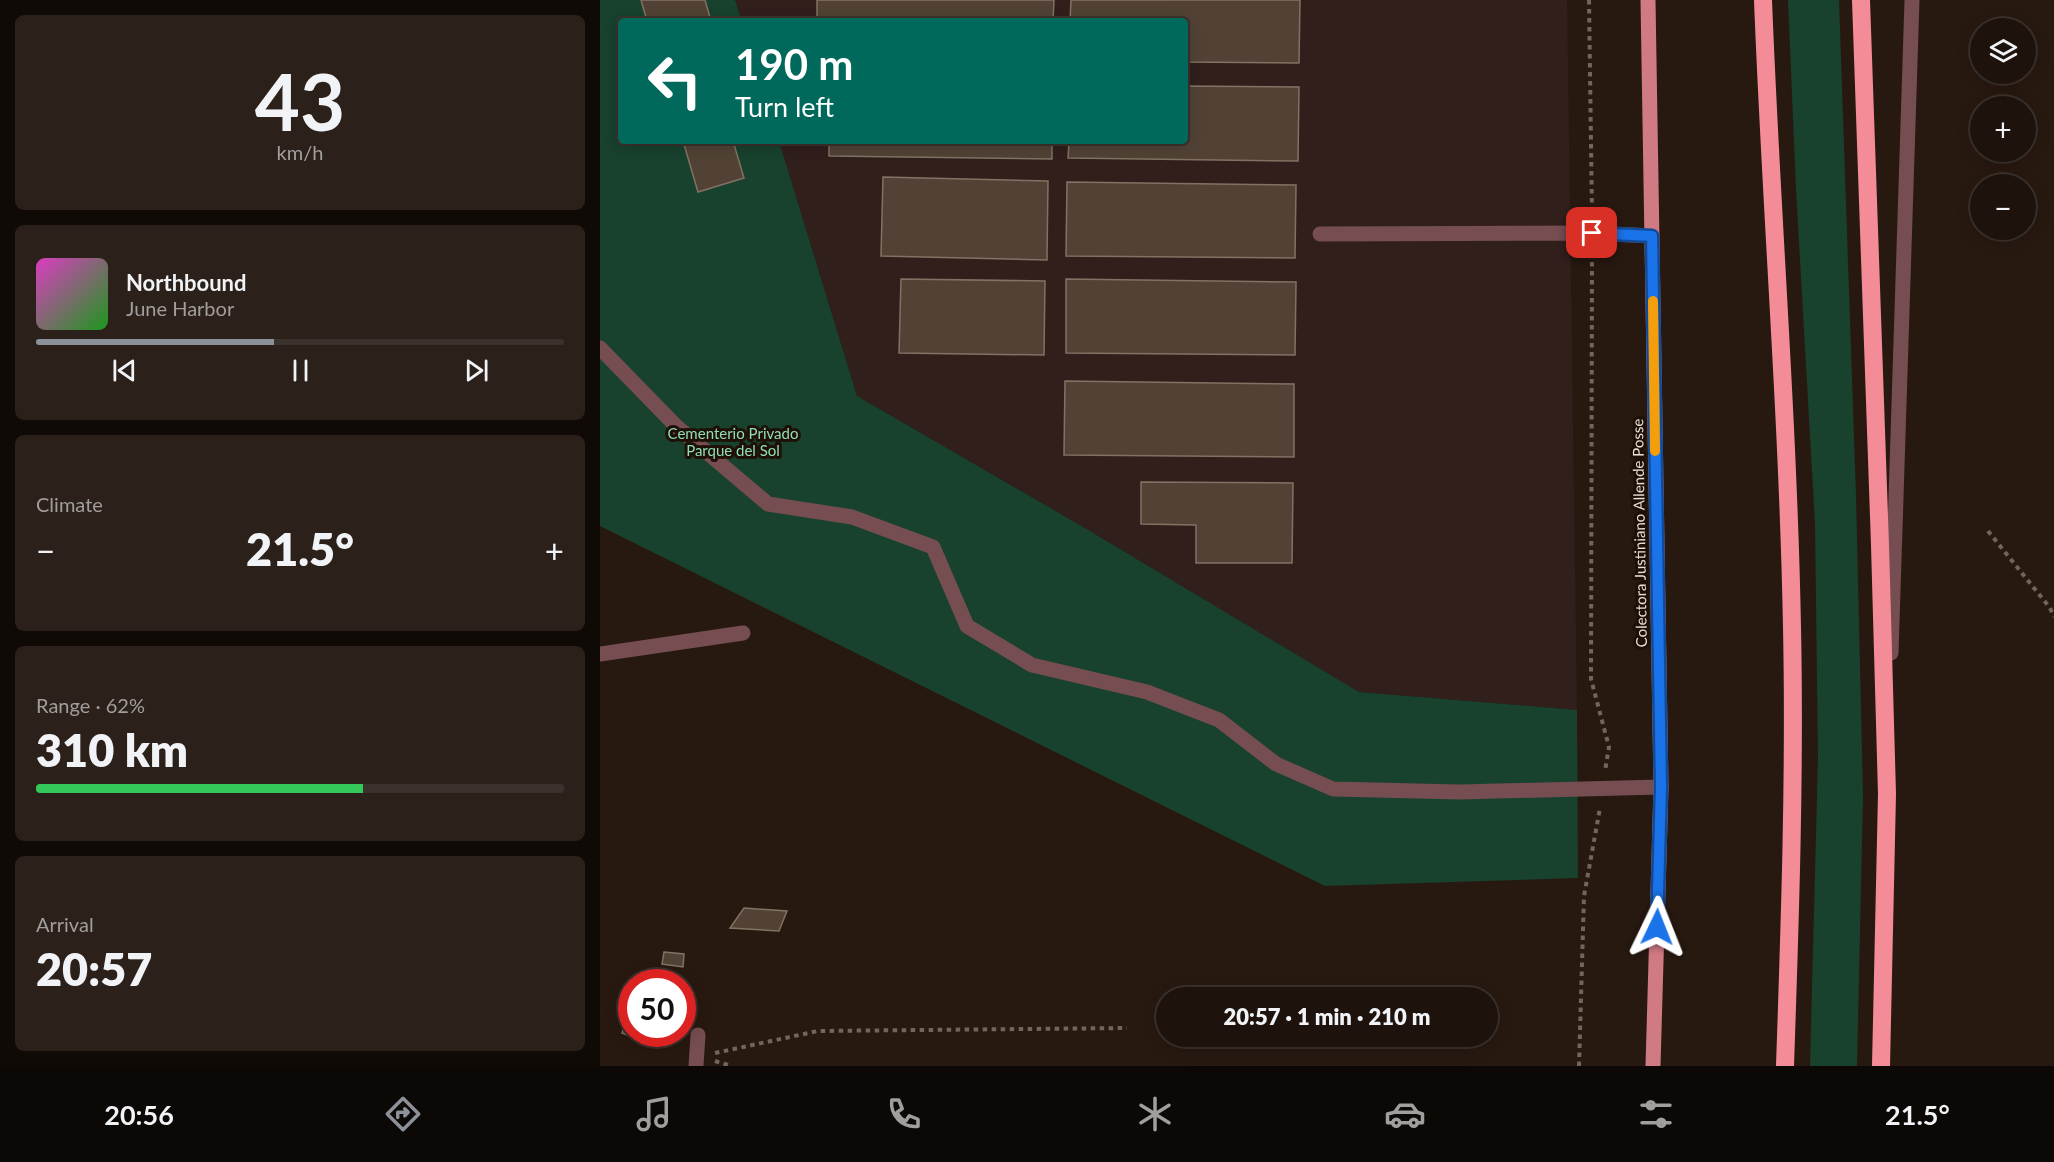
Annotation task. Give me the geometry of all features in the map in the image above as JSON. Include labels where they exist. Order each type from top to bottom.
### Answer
[{"type":"highway","points":[[1763,0],[1786,442],[1792,628],[1792,819],[1785,1066]]},
{"type":"highway","points":[[1861,0],[1887,788],[1881,1066]]},
{"type":"main road","name":"Colectora Justiniano Allende Posse","points":[[1648,0],[1661,787],[1653,1066]]},
{"type":"street","points":[[1887,788],[1912,0]]},
{"type":"street","points":[[1320,234],[1592,233],[1652,236]]},
{"type":"street","points":[[600,348],[676,426],[768,504],[852,517],[933,547],[968,626],[1032,665],[1147,692],[1219,720],[1276,764],[1333,789],[1460,792],[1661,787]]},
{"type":"street","points":[[600,654],[743,633]]},
{"type":"street","points":[[696,1061],[698,1035]]},
{"type":"path","points":[[1579,1066],[1584,896],[1609,747],[1591,680],[1592,233],[1589,0]]},
{"type":"path","points":[[1988,531],[2050,608],[2054,617]]},
{"type":"path","points":[[696,1061],[818,1031],[1127,1028]]},
{"type":"shaded area","points":[[735,0],[1567,0],[1577,710],[1359,692],[1085,528],[857,396],[780,144],[1188,144],[1188,18],[741,18]]},
{"type":"green space","name":"Cementerio Privado Parque del Sol","points":[[600,0],[735,0],[741,18],[618,18],[618,144],[780,144],[857,396],[1085,528],[1359,692],[1577,710],[1578,878],[1325,886],[600,526]]},
{"type":"green space","points":[[1788,0],[1839,0],[1856,495],[1863,796],[1857,1066],[1810,1066],[1818,756],[1815,524]]},
{"type":"building","points":[[641,0],[705,0],[710,18],[646,18]]},
{"type":"building","points":[[817,0],[1054,0],[1053,18],[817,18]]},
{"type":"building","points":[[1071,0],[1300,0],[1299,63],[1188,62],[1188,18],[1070,18]]},
{"type":"building","points":[[1188,86],[1299,87],[1298,161],[1068,158],[1069,144],[1188,144]]},
{"type":"building","points":[[684,144],[734,144],[744,178],[698,192]]},
{"type":"building","points":[[829,144],[1052,144],[1052,159],[829,156]]},
{"type":"building","points":[[883,177],[1048,181],[1047,260],[881,256]]},
{"type":"building","points":[[1067,182],[1296,185],[1295,258],[1066,256]]},
{"type":"building","points":[[901,279],[1045,281],[1044,355],[899,353]]},
{"type":"building","points":[[1066,279],[1296,282],[1295,355],[1066,353]]},
{"type":"building","points":[[1065,381],[1294,384],[1294,457],[1064,455]]},
{"type":"building","points":[[1141,482],[1293,483],[1292,563],[1196,563],[1196,525],[1141,524]]},
{"type":"building","points":[[744,908],[787,911],[779,931],[730,928]]},
{"type":"building","points":[[664,952],[684,954],[683,967],[662,964]]},
{"type":"slow traffic","points":[[1653,301],[1655,451]]},
{"type":"route","points":[[1592,233],[1652,236],[1661,787],[1657,927]]}]
